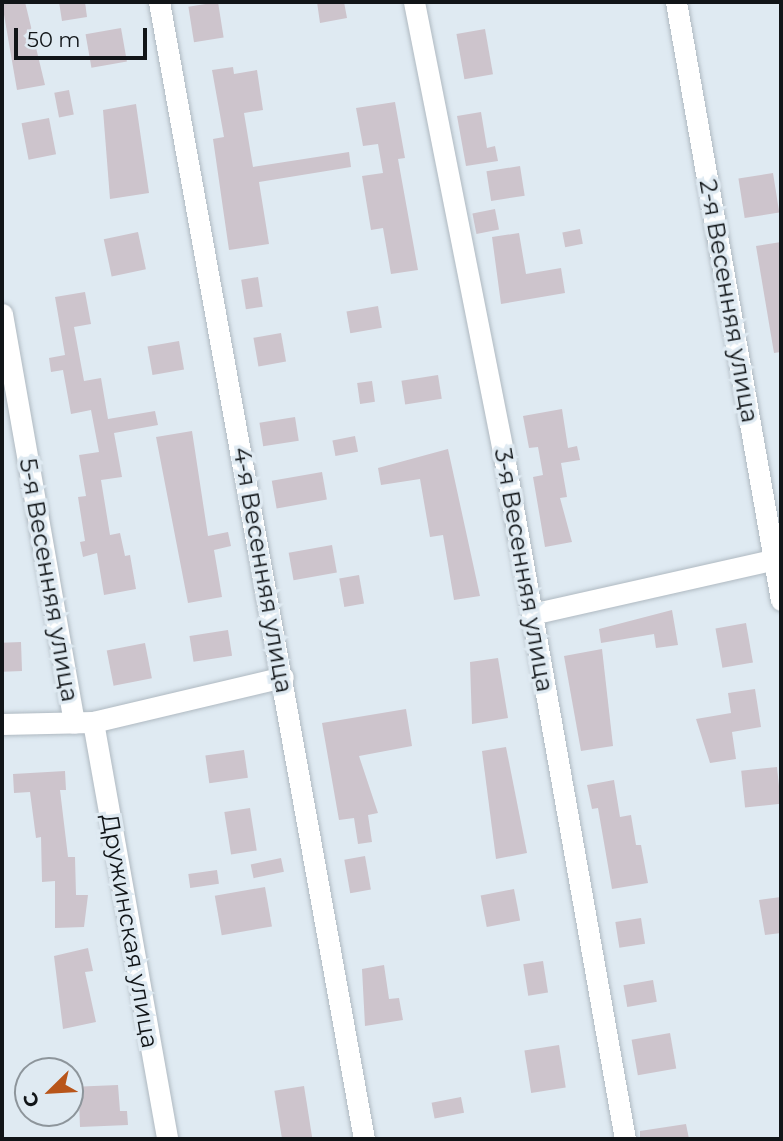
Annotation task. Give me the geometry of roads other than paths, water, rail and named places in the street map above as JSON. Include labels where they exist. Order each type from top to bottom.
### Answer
[{"type":"street","name":"4-я Весенняя улица","points":[[159,2],[283,677],[364,1139]]},
{"type":"street","name":"3-я Весенняя улица","points":[[414,2],[532,614],[625,1139]]},
{"type":"street","name":"2-я Весенняя улица","points":[[676,2],[778,559],[781,600]]},
{"type":"street","name":"5-я Весенняя улица","points":[[2,314],[83,723]]},
{"type":"street","points":[[532,614],[778,559]]},
{"type":"street","points":[[3,730],[83,723],[283,677]]},
{"type":"street","name":"Дружинская улица","points":[[83,723],[167,1139]]}]
